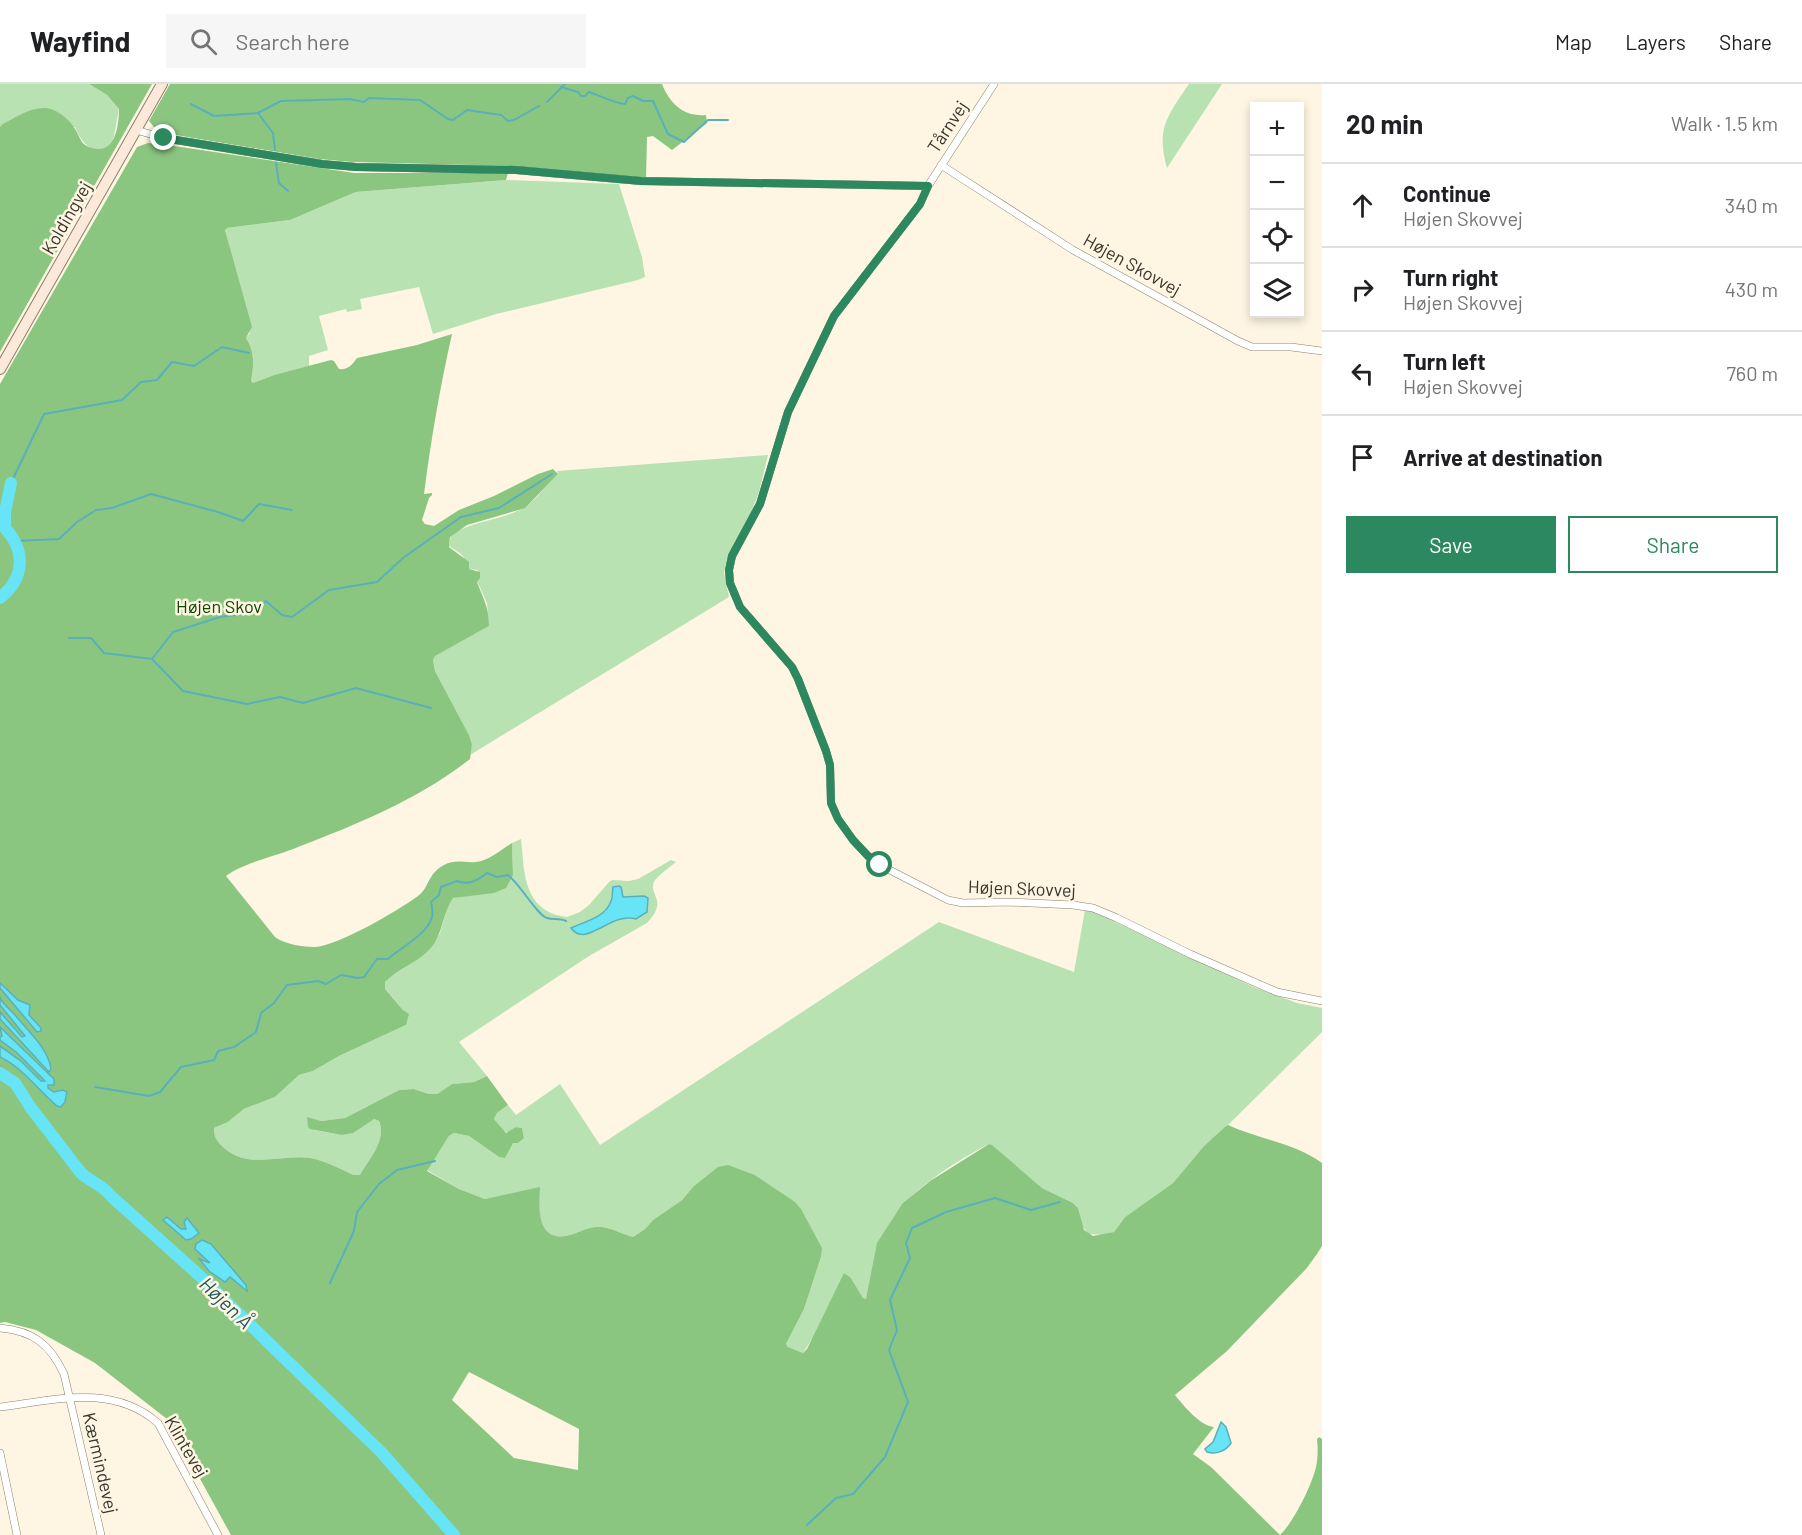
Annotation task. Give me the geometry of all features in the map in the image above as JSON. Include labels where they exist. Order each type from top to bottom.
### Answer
[{"type":"main road","name":"Koldingvej","points":[[0,369],[162,84]]},
{"type":"street","name":"Tårnvej","points":[[928,186],[994,84]]},
{"type":"street","points":[[136,130],[175,140],[322,164],[356,167],[516,170],[641,181],[928,186]]},
{"type":"street","name":"Højen Skovvej","points":[[941,165],[1073,250],[1238,341],[1252,347],[1291,347],[1322,351]]},
{"type":"street","name":"Højen Skovvej","points":[[928,186],[920,204],[834,316],[788,412],[760,504],[732,556],[729,570],[732,589],[740,607],[792,667],[798,679],[830,765],[831,803],[838,819],[868,856],[907,880],[948,900],[963,903],[1008,902],[1093,908],[1277,992],[1322,1002]]},
{"type":"street","name":"Kærmindevej","points":[[0,1328],[18,1330],[34,1337],[45,1345],[60,1365],[70,1398],[101,1535]]},
{"type":"street","name":"Klintevej","points":[[0,1407],[96,1397],[116,1400],[144,1411],[158,1423],[218,1535]]},
{"type":"street","points":[[0,1453],[17,1535]]},
{"type":"green space","points":[[0,84],[89,84],[107,95],[119,109],[110,146],[98,150],[92,149],[84,143],[75,127],[0,127]]},
{"type":"green space","points":[[89,84],[152,84],[0,352],[0,127],[29,111],[46,108],[59,113],[70,122],[85,145],[98,149],[104,148],[109,145],[115,135],[119,109],[107,95]]},
{"type":"green space","points":[[170,84],[662,84],[669,98],[679,108],[691,114],[706,115],[707,123],[672,150],[653,136],[647,137],[646,178],[508,166],[352,162],[319,159],[158,132],[149,121]]},
{"type":"green space","points":[[1189,84],[1222,84],[1167,168],[1163,133],[1169,114]]},
{"type":"green space","name":"Højen Skov","points":[[148,143],[354,173],[508,173],[506,180],[356,192],[290,220],[225,230],[252,327],[246,338],[252,353],[251,381],[253,383],[331,360],[339,369],[345,369],[357,358],[417,345],[452,334],[424,494],[432,493],[422,520],[425,524],[434,526],[459,510],[538,474],[553,469],[558,474],[525,508],[467,525],[450,537],[449,547],[469,562],[469,569],[480,572],[477,582],[489,619],[489,626],[435,656],[433,660],[435,671],[469,735],[472,744],[470,759],[430,786],[365,820],[241,867],[226,876],[275,937],[294,945],[315,947],[338,941],[397,910],[418,896],[425,889],[434,872],[448,863],[481,861],[512,843],[513,875],[506,888],[494,893],[453,898],[432,946],[422,956],[385,982],[385,989],[409,1014],[406,1025],[339,1056],[313,1071],[299,1075],[275,1097],[244,1109],[228,1122],[214,1128],[219,1143],[230,1153],[241,1157],[263,1160],[310,1158],[354,1175],[360,1175],[379,1142],[381,1128],[379,1121],[374,1119],[353,1133],[341,1135],[310,1129],[307,1117],[321,1121],[345,1118],[399,1090],[414,1089],[437,1094],[452,1084],[474,1082],[487,1076],[508,1105],[497,1113],[494,1119],[506,1133],[516,1127],[522,1128],[524,1138],[518,1143],[513,1143],[505,1158],[499,1157],[469,1136],[454,1133],[449,1136],[427,1171],[459,1189],[485,1199],[540,1187],[541,1220],[544,1228],[556,1236],[566,1236],[593,1227],[602,1227],[633,1237],[682,1200],[693,1187],[718,1167],[728,1165],[755,1175],[794,1201],[801,1209],[822,1248],[804,1309],[786,1344],[803,1353],[844,1273],[851,1278],[863,1298],[866,1299],[877,1243],[902,1204],[930,1181],[989,1144],[1042,1188],[1073,1203],[1078,1208],[1084,1230],[1093,1236],[1114,1232],[1125,1217],[1173,1183],[1204,1146],[1228,1125],[1288,1146],[1322,1163],[1322,1246],[1306,1269],[1227,1351],[1175,1395],[1198,1419],[1214,1427],[1193,1454],[1211,1467],[1280,1535],[231,1535],[167,1419],[95,1363],[36,1330],[5,1322],[0,1323],[0,384],[137,147]],"holes":[[[469,1372],[579,1429],[578,1470],[514,1458],[452,1400]]]},
{"type":"green space","points":[[506,180],[619,184],[642,257],[645,277],[496,314],[433,334],[419,287],[360,299],[362,309],[347,312],[346,309],[319,316],[328,350],[309,356],[309,366],[253,383],[251,381],[253,359],[246,338],[250,333],[225,229],[290,220],[356,192]]},
{"type":"green space","points":[[768,455],[751,513],[727,559],[724,573],[729,597],[470,755],[472,744],[469,735],[435,671],[433,660],[434,656],[489,626],[487,603],[477,581],[478,570],[469,569],[469,565],[461,554],[449,546],[451,535],[469,526],[513,513],[526,506],[558,474],[557,471]]},
{"type":"green space","points":[[521,839],[526,880],[534,898],[549,912],[567,917],[580,912],[589,905],[612,880],[638,879],[671,860],[676,862],[654,882],[653,891],[657,909],[647,923],[589,956],[459,1042],[487,1076],[474,1082],[452,1084],[437,1094],[414,1089],[399,1090],[345,1118],[321,1121],[310,1119],[314,1130],[341,1135],[374,1119],[379,1121],[381,1135],[379,1142],[361,1175],[354,1175],[310,1158],[263,1160],[241,1157],[230,1153],[221,1145],[216,1138],[214,1128],[228,1122],[244,1109],[275,1097],[299,1075],[313,1071],[339,1056],[406,1025],[403,1010],[385,989],[385,982],[395,971],[429,950],[440,933],[449,903],[453,898],[513,875],[512,843]],"holes":[[[612,890],[623,897],[644,896],[635,918],[614,920],[595,932],[577,926],[602,914],[612,897]]]},
{"type":"green space","points":[[1085,910],[1094,912],[1256,988],[1297,1003],[1322,1008],[1322,1032],[1204,1146],[1173,1183],[1125,1217],[1114,1232],[1105,1235],[1088,1234],[1082,1226],[1078,1208],[1073,1203],[1042,1188],[989,1144],[933,1178],[907,1201],[886,1233],[866,1299],[863,1298],[851,1278],[803,1353],[786,1344],[804,1309],[821,1257],[794,1201],[755,1175],[693,1187],[682,1200],[633,1237],[602,1227],[589,1228],[566,1236],[556,1236],[544,1228],[541,1221],[539,1188],[485,1199],[459,1189],[427,1170],[449,1136],[454,1133],[469,1136],[499,1157],[513,1143],[524,1138],[522,1128],[516,1127],[509,1133],[504,1131],[494,1119],[497,1113],[508,1105],[516,1115],[560,1084],[600,1145],[939,922],[1074,972]]},
{"type":"green space","points":[[1319,1437],[1322,1439],[1322,1535],[1280,1535],[1296,1513],[1311,1484],[1317,1464],[1317,1439]]},
{"type":"water","points":[[619,886],[623,897],[644,896],[648,898],[647,912],[636,919],[617,920],[584,934],[577,933],[571,928],[600,915],[612,899],[613,887]]},
{"type":"water","points":[[0,983],[18,1000],[30,1005],[29,1015],[41,1031],[37,1032],[0,988]]},
{"type":"water","points":[[0,997],[42,1047],[49,1061],[51,1069],[49,1072],[0,1019],[0,1012],[22,1037],[25,1036],[0,1005]]},
{"type":"water","points":[[0,1027],[54,1079],[54,1085],[48,1085],[48,1088],[54,1092],[63,1090],[67,1092],[65,1102],[61,1107],[57,1106],[16,1067],[0,1057],[0,1046],[22,1062],[41,1081],[45,1081],[16,1052],[0,1040],[2,1036]]},
{"type":"water","points":[[167,1217],[181,1229],[186,1229],[184,1222],[187,1218],[199,1233],[186,1240],[163,1220]]},
{"type":"water","points":[[202,1240],[211,1244],[246,1285],[247,1291],[230,1277],[225,1282],[209,1271],[199,1259],[210,1263],[195,1249],[196,1244]]},
{"type":"water","points":[[1221,1422],[1226,1427],[1231,1443],[1220,1452],[1207,1452],[1205,1449],[1213,1442]]},
{"type":"waterway","points":[[547,102],[565,84]]},
{"type":"waterway","points":[[561,87],[578,92],[581,96],[589,92],[625,104],[628,98],[633,96],[643,101],[653,101],[668,134],[684,142],[708,120],[728,120]]},
{"type":"waterway","points":[[191,104],[214,116],[258,113],[281,101],[350,99],[364,102],[369,98],[420,100],[448,119],[453,120],[467,110],[501,115],[508,121],[539,106]]},
{"type":"waterway","points":[[258,113],[273,133],[275,150]]},
{"type":"waterway","points":[[276,163],[279,183],[288,191]]},
{"type":"waterway","points":[[11,483],[44,414],[122,400],[141,382],[157,380],[172,362],[194,366],[222,347],[249,353]]},
{"type":"waterway","points":[[69,638],[91,638],[104,653],[152,659],[173,632],[220,617],[251,613],[266,601],[282,615],[292,617],[329,590],[377,582],[403,558],[461,517],[499,508],[552,474]]},
{"type":"waterway","name":"Højen Å","points":[[0,598],[14,582],[20,564],[17,546],[5,528],[5,512],[11,483]]},
{"type":"waterway","points":[[15,541],[59,539],[77,522],[96,510],[112,508],[151,494],[243,521],[259,504],[292,510]]},
{"type":"waterway","points":[[152,659],[183,691],[247,704],[280,697],[303,703],[356,688],[431,708]]},
{"type":"waterway","points":[[95,1087],[149,1096],[160,1092],[181,1067],[214,1060],[218,1051],[234,1047],[256,1032],[261,1013],[274,1003],[287,985],[318,981],[326,984],[341,975],[364,977],[377,959],[388,959],[425,929],[432,917],[431,902],[439,895],[441,887],[457,881],[473,882],[487,873],[497,877],[508,875],[543,916],[566,921]]},
{"type":"waterway","name":"Højen Å","points":[[0,1073],[15,1083],[31,1108],[81,1173],[105,1190],[200,1276],[382,1453],[454,1535]]},
{"type":"waterway","points":[[330,1283],[354,1231],[357,1212],[379,1184],[397,1170],[435,1161]]},
{"type":"waterway","points":[[807,1525],[836,1498],[853,1494],[885,1457],[908,1402],[889,1350],[897,1330],[890,1300],[910,1258],[906,1243],[912,1228],[946,1212],[995,1198],[1031,1210],[1060,1202]]},
{"type":"route","points":[[164,138],[322,164],[356,167],[516,170],[641,181],[928,186],[920,204],[844,300],[834,316],[788,412],[760,504],[732,556],[729,570],[730,583],[740,607],[792,667],[798,679],[830,765],[831,803],[838,819],[853,840],[880,865]]}]
